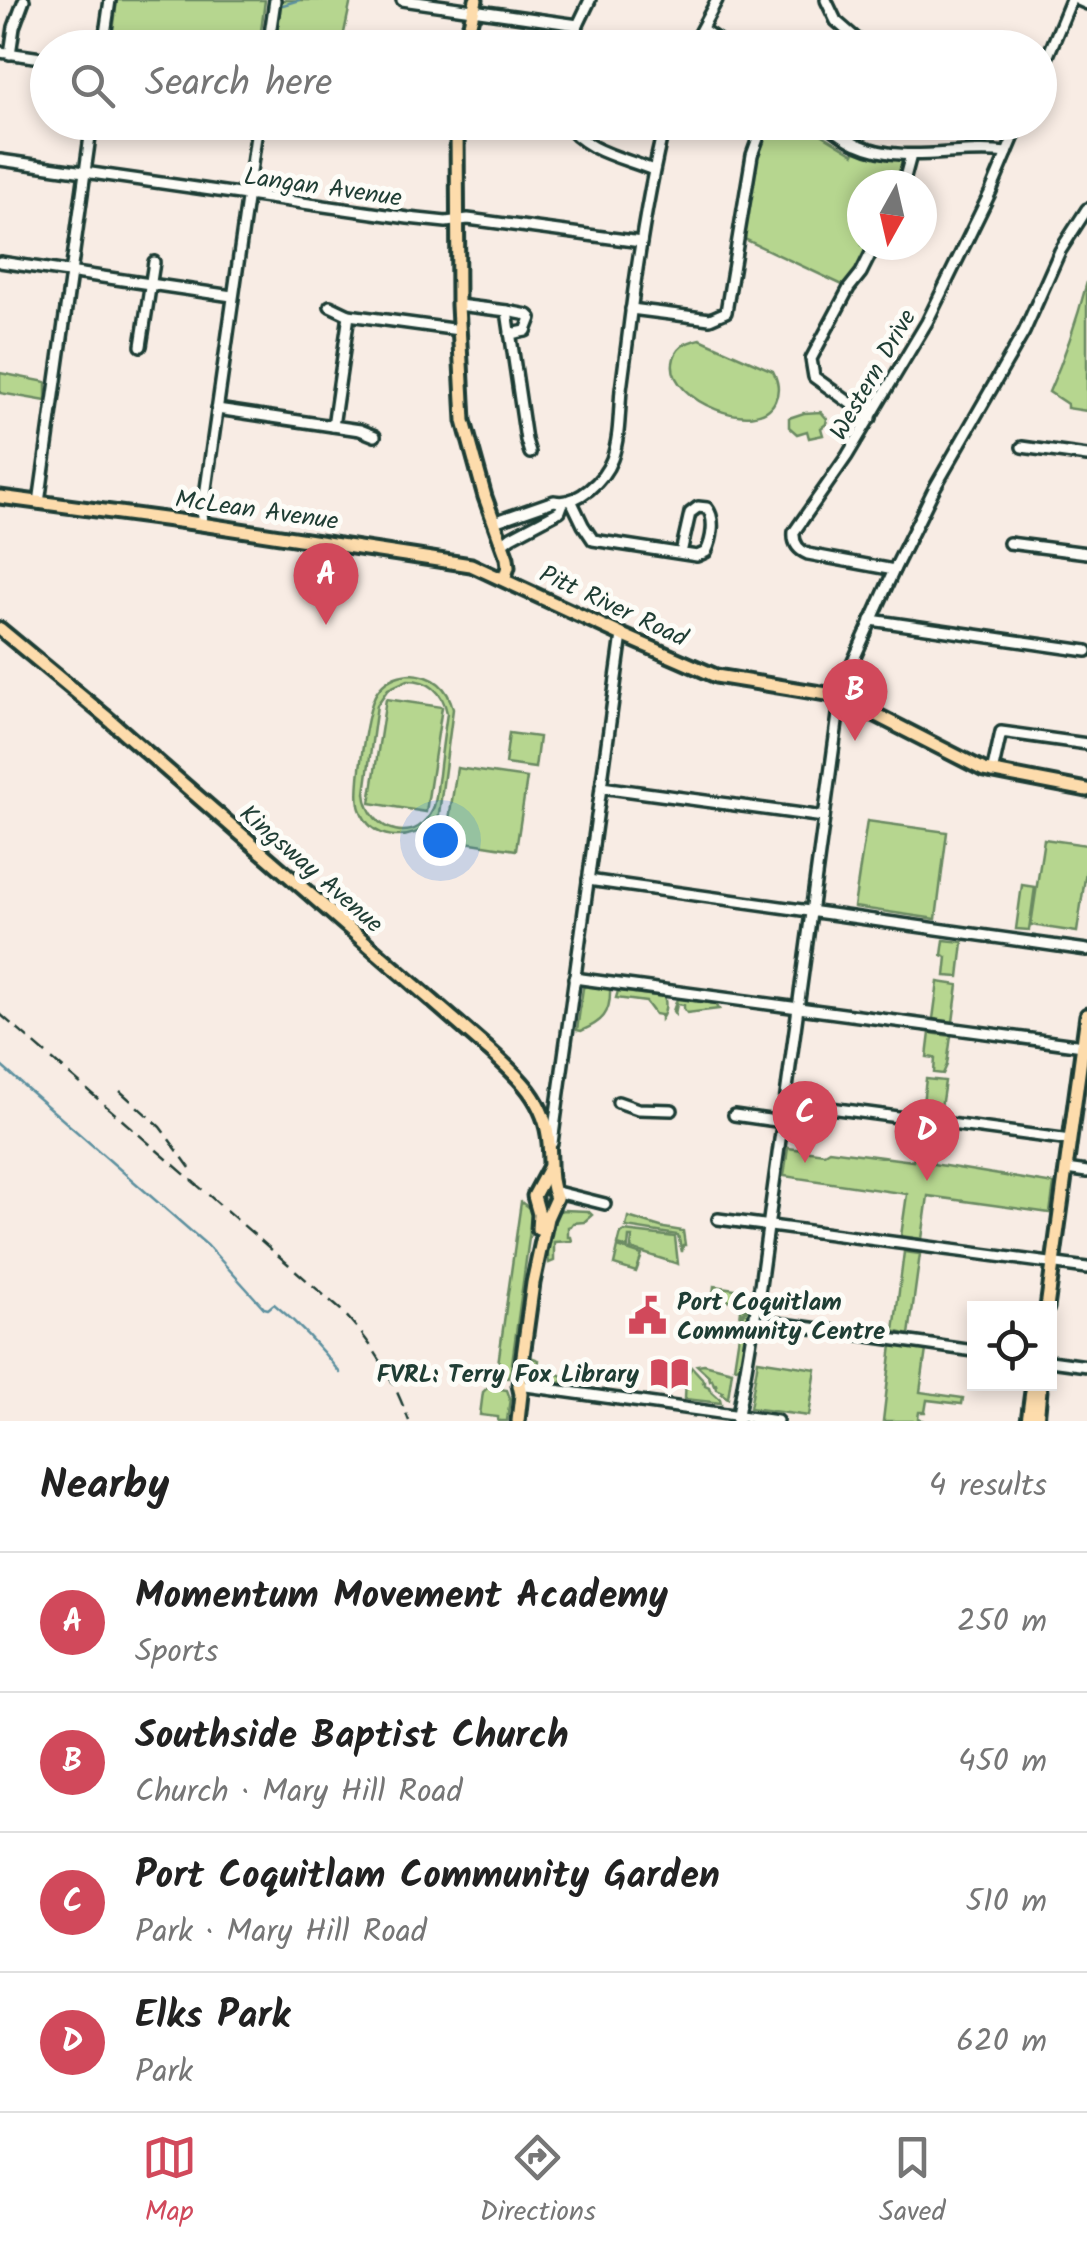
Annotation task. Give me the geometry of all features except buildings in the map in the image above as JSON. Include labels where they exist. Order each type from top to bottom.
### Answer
[{"type":"main road","points":[[469,30],[475,5]]},
{"type":"main road","name":"Pitt River Road","points":[[458,140],[458,305],[464,421],[508,564],[504,579],[716,676],[839,696],[968,764],[992,773],[1087,790]]},
{"type":"main road","name":"McLean Avenue","points":[[0,497],[456,562],[504,579]]},
{"type":"main road","name":"Kingsway Avenue","points":[[0,629],[515,1073],[536,1100],[548,1130],[549,1168],[556,1198],[533,1283]]},
{"type":"main road","points":[[1048,1301],[1083,1074],[1087,1015]]},
{"type":"main road","name":"Kingsway Avenue","points":[[514,1421],[521,1394],[518,1386],[539,1218],[534,1196],[549,1168]]},
{"type":"main road","points":[[538,1190],[553,1191]]},
{"type":"main road","points":[[537,1207],[552,1207]]},
{"type":"main road","points":[[1028,1421],[1035,1391]]},
{"type":"main road","points":[[1037,1391],[1037,1421]]},
{"type":"street","points":[[24,0],[5,53],[30,56]]},
{"type":"street","points":[[106,30],[110,0]]},
{"type":"street","points":[[271,30],[275,0]]},
{"type":"street","points":[[402,0],[475,5],[578,25]]},
{"type":"street","points":[[576,30],[590,0]]},
{"type":"street","points":[[702,29],[717,0]]},
{"type":"street","points":[[826,0],[836,21],[846,30]]},
{"type":"street","points":[[1057,34],[1071,0]]},
{"type":"street","points":[[1078,0],[1087,4]]},
{"type":"street","points":[[39,502],[90,140]]},
{"type":"street","points":[[201,524],[256,140]]},
{"type":"street","points":[[582,140],[653,170]]},
{"type":"street","points":[[502,544],[560,512],[567,501],[600,480],[613,456],[631,310],[660,140]]},
{"type":"street","points":[[631,310],[710,318],[726,312],[757,140]]},
{"type":"street","points":[[851,140],[879,152],[910,155],[1007,153]]},
{"type":"street","name":"Western Drive","points":[[894,570],[808,554],[794,540],[799,524],[838,471],[927,322],[1012,140]]},
{"type":"street","points":[[906,170],[910,155]]},
{"type":"street","name":"Langan Avenue","points":[[0,160],[408,218],[486,221],[642,242]]},
{"type":"street","points":[[738,1418],[755,1320],[839,696],[934,488],[1024,332],[1060,251],[1087,209]]},
{"type":"street","points":[[868,260],[810,359],[814,377],[871,418]]},
{"type":"street","points":[[0,262],[232,296]]},
{"type":"street","points":[[141,346],[154,262]]},
{"type":"street","points":[[458,305],[528,315],[529,328],[510,334]]},
{"type":"street","points":[[330,306],[348,315],[459,330]]},
{"type":"street","points":[[506,310],[530,453]]},
{"type":"street","points":[[332,426],[348,315]]},
{"type":"street","points":[[218,409],[360,430],[375,436]]},
{"type":"street","points":[[1022,446],[1087,456]]},
{"type":"street","points":[[494,522],[554,501],[567,501]]},
{"type":"street","points":[[567,501],[593,540],[680,553],[700,555],[708,549],[712,520],[707,508],[698,507],[690,514],[680,553]]},
{"type":"street","points":[[1009,542],[1087,553]]},
{"type":"street","points":[[871,620],[1087,651]]},
{"type":"street","points":[[549,1168],[622,636]]},
{"type":"street","points":[[992,773],[1001,732],[1087,744]]},
{"type":"street","points":[[601,787],[824,817]]},
{"type":"street","points":[[588,880],[1087,950]]},
{"type":"street","points":[[574,978],[1083,1046]]},
{"type":"street","points":[[536,1100],[554,1095],[560,1086]]},
{"type":"street","points":[[618,1102],[638,1109],[672,1110]]},
{"type":"street","points":[[785,1102],[1070,1140]]},
{"type":"street","points":[[734,1115],[782,1122]]},
{"type":"street","points":[[1066,1169],[1087,1172]]},
{"type":"street","points":[[553,1191],[605,1204]]},
{"type":"street","points":[[552,1207],[586,1201]]},
{"type":"street","points":[[718,1218],[1087,1268]]},
{"type":"street","points":[[755,1320],[967,1350]]},
{"type":"street","points":[[1057,1362],[1087,1366]]},
{"type":"street","points":[[518,1386],[777,1421]]},
{"type":"green space","points":[[117,0],[265,0],[261,30],[113,30]]},
{"type":"green space","points":[[280,0],[351,0],[345,30],[276,30]]},
{"type":"green space","points":[[761,140],[831,140],[854,154],[856,149],[886,158],[903,158],[899,170],[847,170],[847,260],[865,260],[849,288],[738,236],[752,155]]},
{"type":"green space","points":[[1087,282],[1087,411],[1067,408],[1049,392]]},
{"type":"green space","points":[[700,339],[773,371],[778,393],[766,411],[734,415],[699,401],[685,390],[675,377],[674,357],[682,346]]},
{"type":"green space","points":[[0,373],[46,382],[46,401],[0,393]]},
{"type":"green space","points":[[821,412],[827,419],[821,428],[823,435],[809,438],[807,431],[797,434],[789,427],[789,418]]},
{"type":"green space","points":[[410,674],[438,684],[453,709],[435,844],[429,843],[431,824],[411,834],[391,836],[373,828],[360,809],[360,769],[373,700],[391,679]],"holes":[[[408,680],[438,693],[447,713],[436,795],[427,819],[418,827],[396,830],[375,818],[365,793],[377,705],[388,689]]]},
{"type":"green space","points":[[386,699],[442,707],[426,812],[370,803]]},
{"type":"green space","points":[[509,733],[539,737],[535,768],[505,764]]},
{"type":"green space","points":[[457,768],[527,778],[516,850],[446,839]]},
{"type":"green space","points":[[867,821],[947,832],[936,919],[854,907]]},
{"type":"green space","points":[[1044,839],[1087,845],[1077,932],[1031,925]]},
{"type":"green space","points":[[1022,885],[1035,887],[1029,930],[1016,929]]},
{"type":"green space","points":[[944,940],[963,942],[959,977],[945,976]]},
{"type":"green space","points":[[938,982],[958,985],[953,1022],[933,1019]]},
{"type":"green space","points":[[585,986],[610,989],[610,998],[604,1016],[581,1031],[577,1030]]},
{"type":"green space","points":[[618,991],[664,997],[661,1019],[646,1002],[616,998]]},
{"type":"green space","points":[[677,999],[716,1004],[719,1009],[687,1013],[684,1005],[677,1004],[675,1014]]},
{"type":"green space","points":[[930,1033],[951,1036],[943,1074],[934,1073],[935,1058],[927,1057]]},
{"type":"green space","points":[[926,1079],[945,1081],[940,1114],[922,1111]]},
{"type":"green space","points":[[918,1127],[937,1129],[933,1164],[1054,1184],[1050,1213],[928,1196],[922,1239],[901,1236],[907,1194],[784,1176],[788,1148],[913,1161]]},
{"type":"green space","points":[[521,1202],[532,1216],[511,1370],[508,1378],[497,1377],[490,1373],[498,1364]]},
{"type":"green space","points":[[588,1211],[592,1215],[568,1227],[572,1241],[554,1242],[554,1261],[549,1263],[552,1224],[556,1212]]},
{"type":"green space","points":[[628,1217],[683,1231],[682,1252],[678,1235],[626,1227]]},
{"type":"green space","points":[[624,1231],[675,1237],[678,1264],[631,1249],[632,1237],[628,1248],[618,1245]]},
{"type":"green space","points":[[618,1247],[642,1255],[636,1272],[614,1265]]},
{"type":"green space","points":[[904,1252],[920,1254],[909,1335],[894,1331]]},
{"type":"green space","points":[[714,1286],[750,1291],[740,1319],[742,1301],[709,1299]]},
{"type":"green space","points":[[752,1298],[742,1366],[734,1367],[741,1321]]},
{"type":"green space","points":[[892,1345],[926,1350],[920,1392],[963,1398],[962,1404],[927,1400],[925,1412],[919,1412],[918,1418],[924,1421],[883,1421]]},
{"type":"green space","points":[[533,1358],[539,1360],[538,1368],[563,1376],[563,1380],[568,1374],[569,1380],[575,1378],[573,1384],[533,1379]]},
{"type":"green space","points":[[758,1360],[816,1369],[809,1416],[750,1408]]},
{"type":"green space","points":[[697,1365],[732,1371],[728,1398]]},
{"type":"green space","points":[[692,1367],[721,1403],[685,1399],[686,1377]]},
{"type":"green space","points":[[488,1387],[507,1390],[507,1421],[480,1415],[483,1392]]},
{"type":"waterway","points":[[283,5],[299,0]]},
{"type":"waterway","points":[[0,1065],[208,1246],[264,1308],[274,1304],[292,1320],[340,1373]]},
{"type":"railway","points":[[0,1014],[341,1310],[381,1362],[409,1421]]},
{"type":"railway","points":[[120,1091],[160,1127],[190,1168]]},
{"type":"place","name":"Momentum Movement Academy","points":[[326,625]]},
{"type":"place","name":"Southside Baptist Church","points":[[855,741]]},
{"type":"place","name":"Port Coquitlam Community Garden","points":[[805,1163]]},
{"type":"place","name":"Elks Park","points":[[927,1181]]},
{"type":"place","name":"Port Coquitlam Community Centre","points":[[647,1315]]},
{"type":"place","name":"FVRL: Terry Fox Library","points":[[669,1373]]}]
